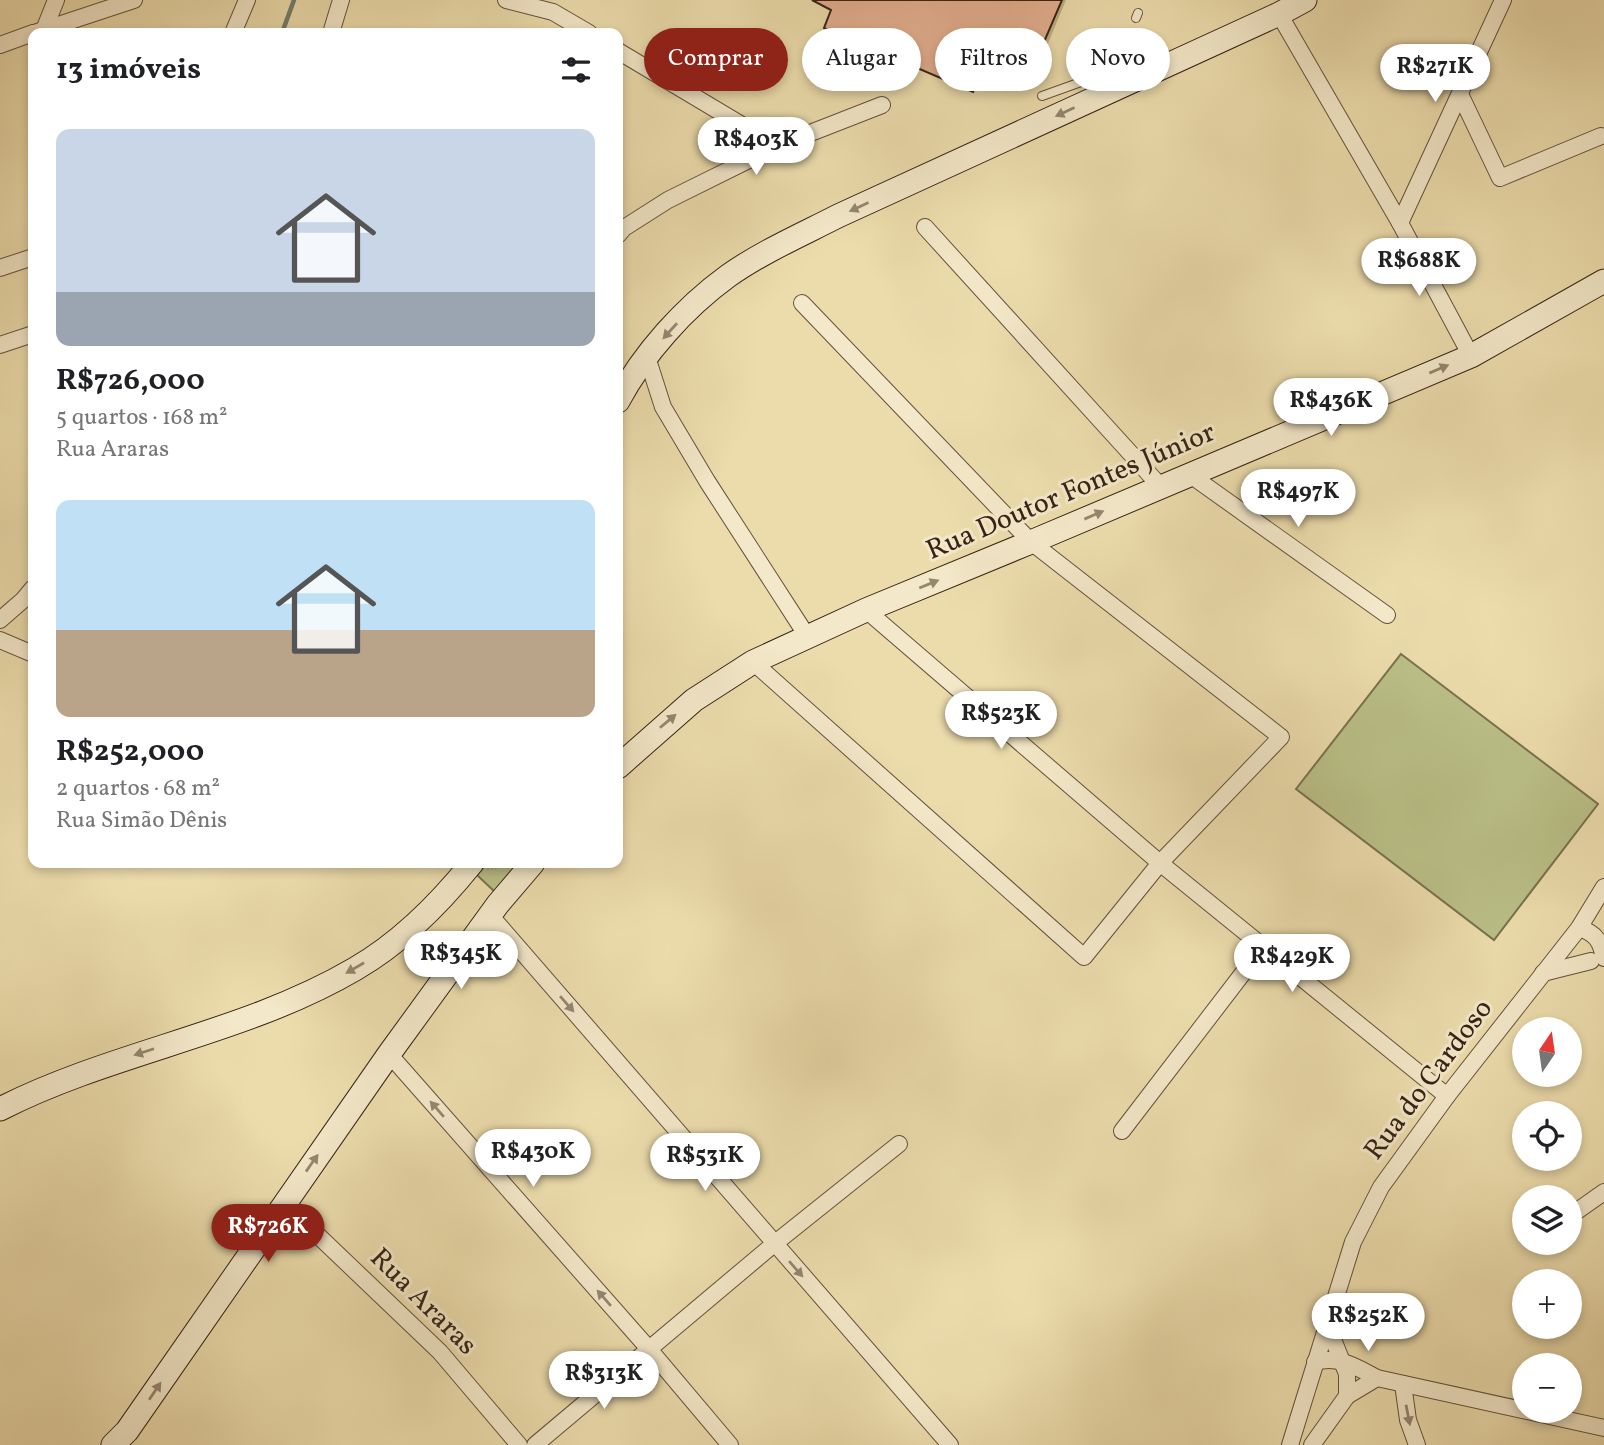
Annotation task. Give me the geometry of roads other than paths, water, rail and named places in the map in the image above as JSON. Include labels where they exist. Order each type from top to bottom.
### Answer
[{"type":"street","points":[[39,28],[56,0]]},
{"type":"street","points":[[49,28],[134,0]]},
{"type":"street","points":[[235,28],[247,0]]},
{"type":"street","points":[[333,28],[341,0]]},
{"type":"street","points":[[506,0],[555,6],[583,28]]},
{"type":"street","points":[[623,386],[689,310],[728,277],[767,252],[838,216],[1305,0]]},
{"type":"street","points":[[1400,223],[1503,0]]},
{"type":"street","points":[[1279,14],[1400,223],[1471,356]]},
{"type":"street","points":[[0,45],[28,35]]},
{"type":"street","points":[[623,54],[778,146]]},
{"type":"street","points":[[1460,93],[1500,178],[1601,136]]},
{"type":"street","points":[[623,226],[668,200],[778,146],[882,105]]},
{"type":"street","points":[[925,227],[1161,486]]},
{"type":"street","points":[[0,268],[28,259]]},
{"type":"street","name":"Rua Doutor Fontes Júnior","points":[[623,763],[694,700],[753,662],[866,610],[1471,356],[1604,281]]},
{"type":"street","points":[[753,662],[1084,957],[1160,863],[1281,737],[1031,542],[802,303]]},
{"type":"street","points":[[0,345],[28,336]]},
{"type":"street","points":[[647,356],[663,407],[707,481],[807,636]]},
{"type":"street","points":[[1189,474],[1387,615]]},
{"type":"street","points":[[0,620],[28,594]]},
{"type":"street","points":[[866,610],[1160,863],[1447,1096]]},
{"type":"street","points":[[0,640],[28,652]]},
{"type":"street","points":[[113,1445],[127,1431],[389,1054],[494,910],[529,868]]},
{"type":"street","points":[[0,1109],[36,1091],[124,1058],[228,1025],[298,997],[355,970],[389,947],[467,869]]},
{"type":"street","name":"Rua do Cardoso","points":[[1290,1445],[1353,1242],[1381,1187],[1447,1096],[1579,928],[1604,887]]},
{"type":"street","points":[[494,910],[774,1244],[950,1445]]},
{"type":"street","points":[[1544,973],[1604,958],[1603,939],[1579,928]]},
{"type":"street","points":[[1565,946],[1580,958],[1591,961]]},
{"type":"street","points":[[1122,1131],[1263,947]]},
{"type":"street","points":[[389,1054],[730,1445]]},
{"type":"street","points":[[535,1445],[774,1244],[899,1144]]},
{"type":"street","points":[[1582,1208],[1604,1192]]},
{"type":"street","name":"Rua Araras","points":[[284,1203],[440,1352],[519,1445]]},
{"type":"street","points":[[1326,1322],[1347,1374],[1347,1396]]},
{"type":"street","points":[[1315,1362],[1324,1359],[1342,1361],[1377,1378],[1604,1428]]},
{"type":"street","points":[[1298,1416],[1317,1438],[1347,1396],[1377,1378]]},
{"type":"street","points":[[1403,1384],[1408,1420],[1417,1445]]},
{"type":"lane","points":[[1042,96],[1066,87]]},
{"type":"waterway","points":[[284,28],[294,0]]}]
